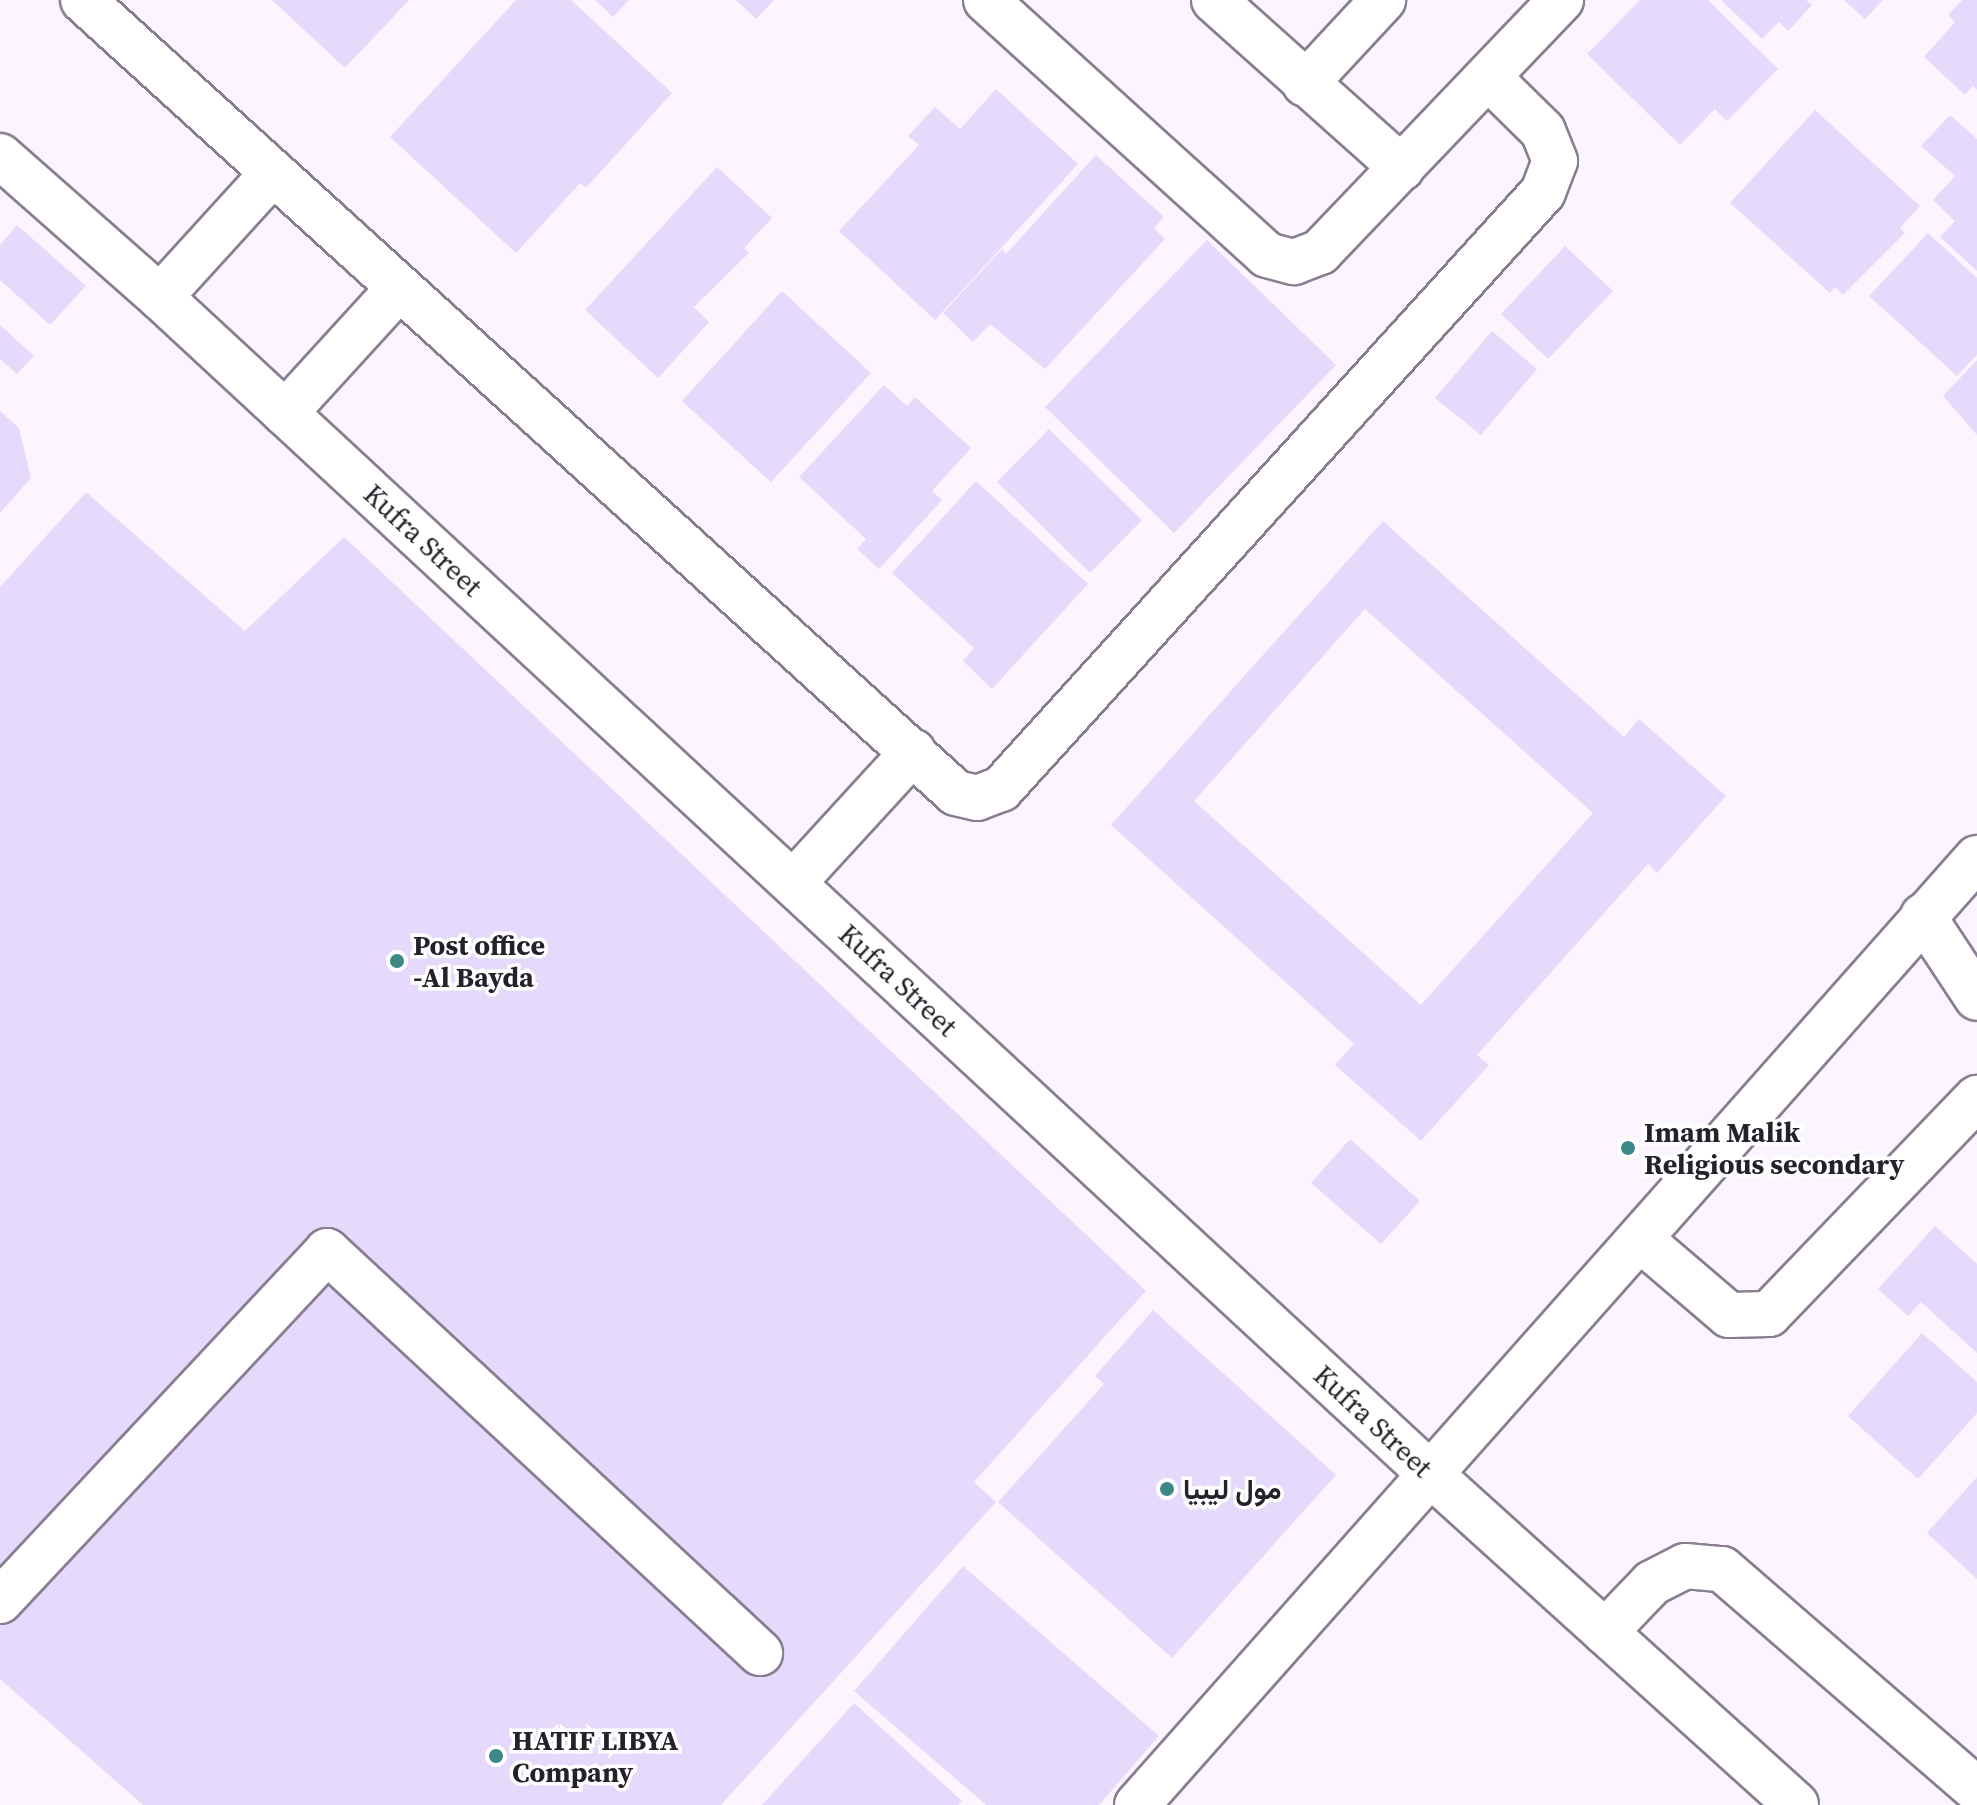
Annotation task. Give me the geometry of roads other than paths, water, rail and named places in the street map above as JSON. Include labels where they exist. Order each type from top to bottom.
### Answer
[{"type":"street","points":[[83,0],[956,793],[977,798],[1001,789],[1543,192],[1555,161],[1543,131],[1488,77]]},
{"type":"street","points":[[986,0],[1267,255],[1294,262],[1320,252],[1561,0]]},
{"type":"street","points":[[1214,0],[1402,168]]},
{"type":"street","points":[[1305,84],[1383,0]]},
{"type":"street","name":"Kufra Street","points":[[0,156],[160,297],[1428,1472],[1796,1805]]},
{"type":"street","points":[[160,297],[273,173]]},
{"type":"street","points":[[285,413],[399,288]]},
{"type":"street","points":[[793,883],[913,752]]},
{"type":"street","points":[[1137,1805],[1428,1472],[1640,1239],[1977,858]]},
{"type":"street","points":[[1923,916],[1977,998]]},
{"type":"street","points":[[1640,1239],[1729,1315],[1769,1314],[1977,1098]]},
{"type":"street","points":[[0,1601],[327,1251],[760,1653]]},
{"type":"street","points":[[1605,1632],[1652,1583],[1685,1566],[1722,1569],[1977,1790]]},
{"type":"place","name":"Post office -Al Bayda","points":[[397,961]]},
{"type":"place","name":"Imam Malik Religious secondary","points":[[1628,1148]]},
{"type":"place","name":"مول ليبيا","points":[[1167,1489]]},
{"type":"place","name":"HATIF LIBYA Company","points":[[496,1756]]}]
